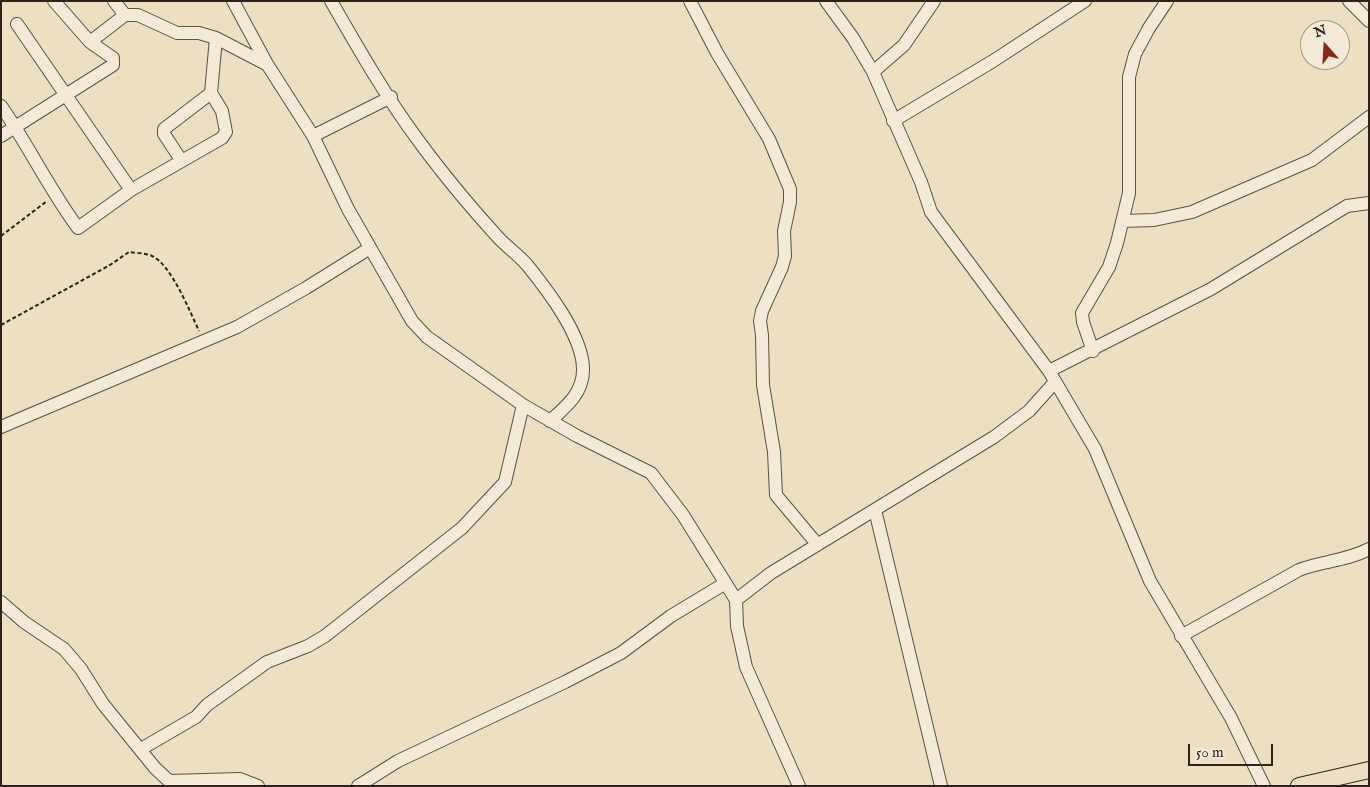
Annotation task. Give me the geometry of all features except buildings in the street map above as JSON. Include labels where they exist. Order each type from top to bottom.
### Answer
[{"type":"main road","points":[[1299,786],[1326,783],[1369,770]]},
{"type":"street","points":[[1,136],[113,65],[112,58],[90,42],[54,1]]},
{"type":"street","points":[[114,1],[125,16]]},
{"type":"street","points":[[233,1],[267,64],[313,136],[370,248],[412,321],[427,337],[523,405],[650,473],[683,515],[724,584],[736,600],[737,626],[746,667],[799,786]]},
{"type":"street","points":[[331,1],[416,137],[446,178],[496,236],[527,265],[577,339],[583,368],[581,385],[571,402],[550,421]]},
{"type":"street","points":[[690,1],[717,53],[769,139],[790,189],[790,202],[784,231],[785,256],[762,311],[760,321],[763,385],[774,452],[776,495],[817,544]]},
{"type":"street","points":[[826,1],[853,38],[873,72],[921,182],[931,212],[1052,376],[1095,449],[1150,581],[1231,718],[1264,786]]},
{"type":"street","points":[[873,72],[904,45],[934,1]]},
{"type":"street","points":[[893,121],[993,61],[1085,1]]},
{"type":"street","points":[[1093,351],[1083,322],[1082,313],[1109,267],[1129,193],[1129,77],[1135,54],[1149,28],[1168,1]]},
{"type":"street","points":[[1349,1],[1369,21]]},
{"type":"street","points":[[90,42],[125,16],[138,15],[177,33],[199,33],[216,38],[267,64]]},
{"type":"street","points":[[17,24],[131,190]]},
{"type":"street","points":[[1,106],[16,127],[54,196],[78,228],[131,190],[222,138],[226,132],[222,111],[211,93],[216,38]]},
{"type":"street","points":[[181,160],[164,134],[164,129],[211,93]]},
{"type":"street","points":[[313,136],[390,97]]},
{"type":"street","points":[[1122,221],[1154,220],[1192,212],[1312,160],[1369,117]]},
{"type":"street","points":[[736,600],[771,573],[994,437],[1029,411],[1052,376],[1093,351],[1211,289],[1347,206],[1369,203]]},
{"type":"street","points":[[1,426],[204,341],[263,313],[370,248]]},
{"type":"street","points":[[141,749],[196,717],[207,704],[267,662],[308,646],[325,636],[462,528],[505,482],[523,405]]},
{"type":"street","points":[[875,510],[941,786]]},
{"type":"street","points":[[1181,636],[1299,570],[1315,564],[1355,557],[1369,549]]},
{"type":"street","points":[[358,786],[398,761],[565,682],[621,653],[671,616],[724,584]]},
{"type":"street","points":[[1,602],[24,622],[64,649],[104,704],[155,768],[169,781],[240,779],[258,786]]},
{"type":"path","points":[[1,236],[54,196]]},
{"type":"path","points":[[1,325],[110,265],[129,252],[152,256],[164,267],[186,303],[204,341]]}]
